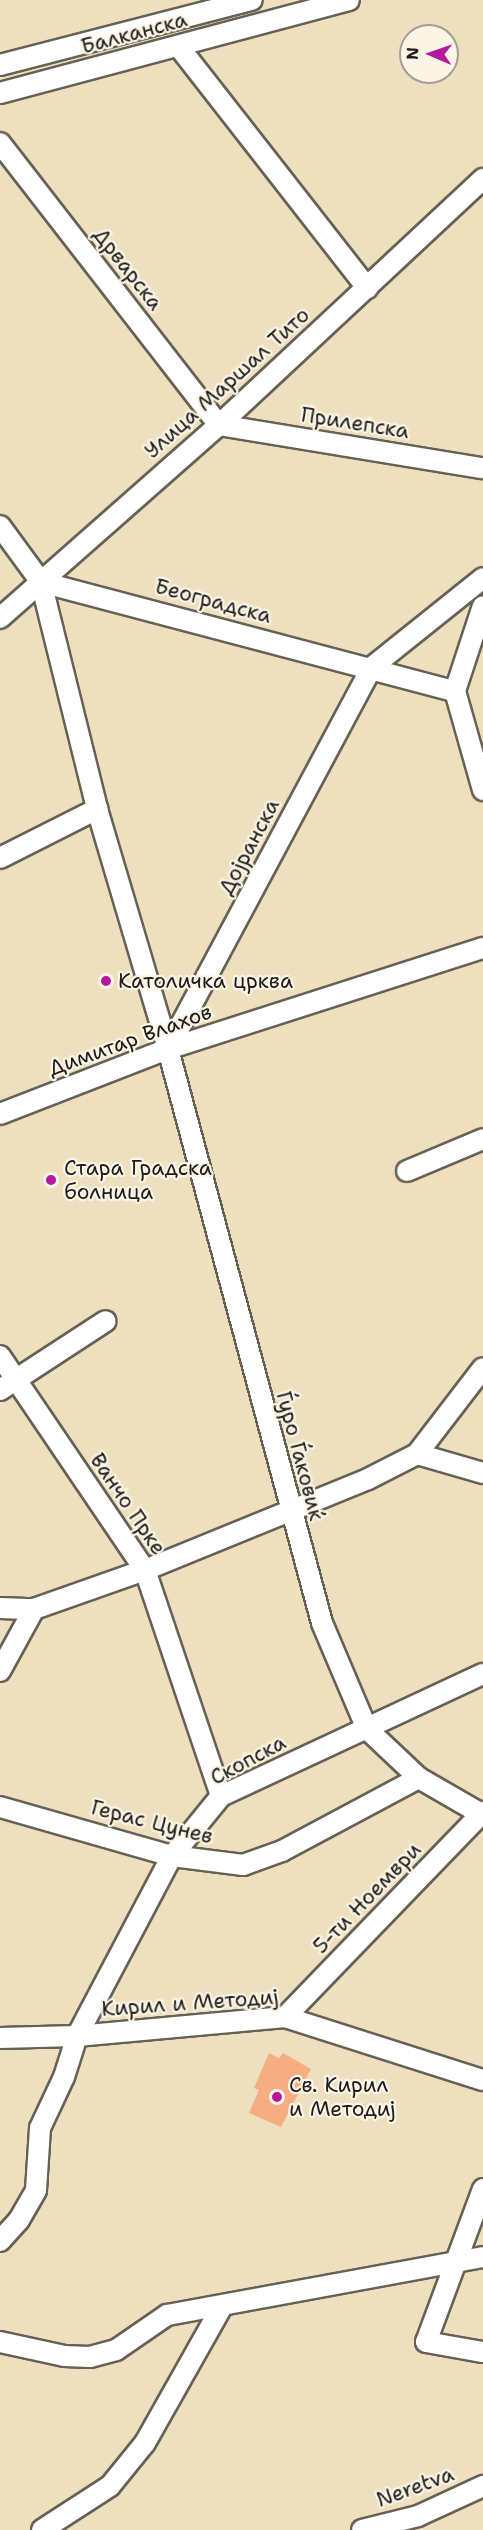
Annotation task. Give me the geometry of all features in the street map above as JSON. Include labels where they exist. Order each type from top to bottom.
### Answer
[{"type":"street","name":"Балканска","points":[[0,65],[252,0]]},
{"type":"street","name":"Балканска","points":[[0,93],[349,0]]},
{"type":"street","points":[[179,47],[367,288]]},
{"type":"street","name":"Дрварска","points":[[0,143],[219,425]]},
{"type":"street","name":"Улица Маршал Тито","points":[[0,618],[219,425],[483,179]]},
{"type":"street","name":"Прилепска","points":[[219,425],[483,468]]},
{"type":"street","points":[[0,526],[41,582]]},
{"type":"street","points":[[372,668],[483,578]]},
{"type":"street","name":"Београдска","points":[[41,582],[455,691]]},
{"type":"street","name":"Ѓуро Ѓаковиќ","points":[[41,582],[98,809],[168,1048],[289,1508],[322,1623],[367,1729],[419,1778],[482,1814]]},
{"type":"street","points":[[483,606],[477,646],[455,691],[483,790]]},
{"type":"street","name":"Дојранска","points":[[168,1048],[372,668]]},
{"type":"street","points":[[0,858],[98,809]]},
{"type":"street","name":"Димитар Влахов","points":[[0,1114],[168,1048],[483,948]]},
{"type":"street","points":[[407,1171],[483,1139]]},
{"type":"street","points":[[7,1385],[105,1321]]},
{"type":"street","name":"Ванчо Прке","points":[[0,1356],[7,1385],[145,1570],[221,1796]]},
{"type":"street","points":[[0,1608],[34,1609],[145,1570],[289,1508],[368,1479],[417,1454],[483,1368]]},
{"type":"street","points":[[417,1454],[483,1473]]},
{"type":"street","points":[[0,1671],[34,1609]]},
{"type":"street","name":"Скопска","points":[[0,2241],[19,2220],[36,2190],[40,2128],[64,2077],[78,2036],[172,1856],[221,1796],[483,1674]]},
{"type":"street","name":"Герас Цунев","points":[[0,1807],[172,1856],[243,1865],[282,1851],[419,1778]]},
{"type":"street","name":"5-ти Ноември","points":[[285,2018],[482,1814]]},
{"type":"street","name":"Кирил и Методиј","points":[[0,2038],[78,2036],[285,2018],[483,2080]]},
{"type":"street","points":[[483,2189],[426,2342],[483,2352]]},
{"type":"street","points":[[0,2342],[64,2356],[90,2357],[116,2350],[167,2315],[220,2308],[457,2260],[483,2257]]},
{"type":"street","points":[[42,2530],[110,2486],[145,2443],[220,2308]]},
{"type":"street","name":"Neretva","points":[[362,2530],[418,2516],[483,2486]]},
{"type":"building","name":"Св. Кирил и Методиј","points":[[269,2053],[279,2058],[283,2053],[311,2069],[281,2127],[249,2113],[259,2090],[254,2088]]},
{"type":"place","name":"Католичка црква","points":[[106,981]]},
{"type":"place","name":"Стара Градска болница","points":[[51,1180]]},
{"type":"place","name":"Св. Кирил и Методиј","points":[[277,2097]]}]
